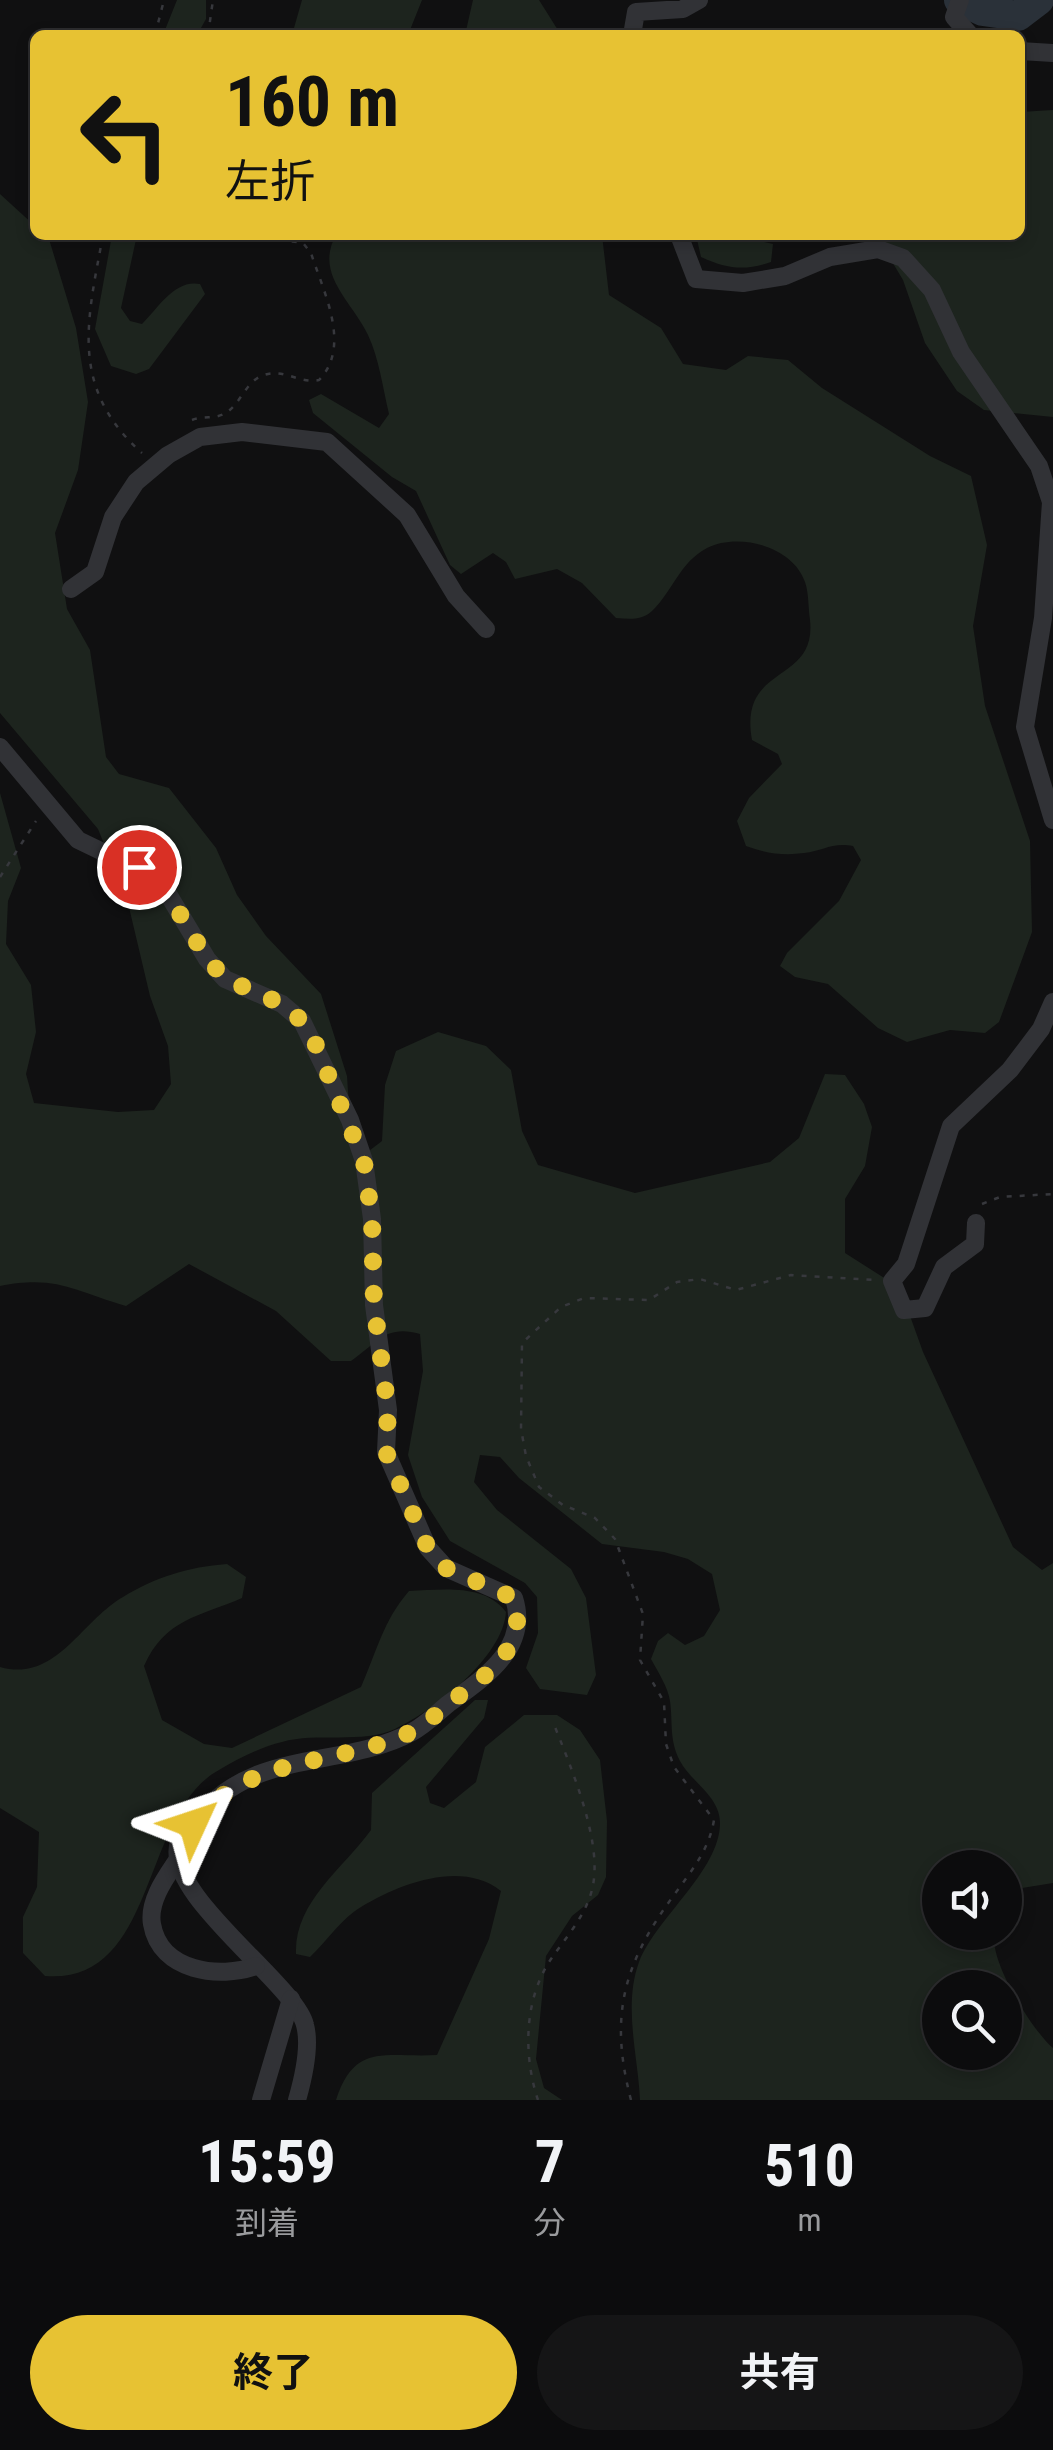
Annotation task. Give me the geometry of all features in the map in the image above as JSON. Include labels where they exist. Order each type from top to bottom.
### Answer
[{"type":"street","points":[[633,30],[636,12],[682,9],[699,0]]},
{"type":"street","points":[[953,3],[957,24],[964,30]]},
{"type":"street","points":[[1025,51],[1053,53]]},
{"type":"street","points":[[681,240],[696,279],[743,283],[785,276],[830,257],[878,249],[903,258],[932,290],[961,352],[1038,466],[1051,502],[1044,618],[1025,727],[1053,820]]},
{"type":"street","points":[[71,589],[94,572],[113,517],[136,482],[200,437],[242,432],[327,442],[407,516],[456,596],[486,630]]},
{"type":"street","points":[[0,747],[78,840],[159,879],[207,959],[226,979],[282,1004],[302,1021],[316,1045],[364,1162],[372,1219],[374,1305],[388,1410],[386,1452],[428,1548],[446,1568],[514,1598],[519,1615],[516,1634],[492,1672],[411,1732],[307,1758],[245,1780],[206,1807],[179,1842],[178,1859],[194,1889],[256,1966],[291,1999],[305,2025],[303,2078],[296,2100]]},
{"type":"street","points":[[976,1222],[975,1244],[944,1267],[925,1308],[904,1310],[892,1282],[906,1264],[951,1126],[1010,1070],[1041,1030],[1053,1002]]},
{"type":"street","points":[[178,1859],[158,1887],[152,1924],[165,1950],[204,1974],[231,1974],[256,1966]]},
{"type":"street","points":[[261,2100],[291,1999]]},
{"type":"path","points":[[155,30],[164,0]]},
{"type":"path","points":[[209,30],[213,0]]},
{"type":"path","points":[[102,240],[86,349],[105,410],[124,437],[156,465]]},
{"type":"path","points":[[187,423],[228,412],[252,380],[267,374],[284,372],[300,382],[319,380],[334,355],[335,335],[312,253],[302,242],[286,240]]},
{"type":"path","points":[[0,878],[43,812]]},
{"type":"path","points":[[976,1222],[982,1203],[1053,1194]]},
{"type":"path","points":[[631,2100],[622,2064],[620,2017],[626,1976],[653,1923],[710,1844],[714,1820],[674,1767],[666,1744],[664,1702],[640,1660],[643,1614],[616,1539],[595,1518],[563,1506],[540,1487],[526,1456],[521,1429],[522,1344],[561,1307],[584,1298],[648,1300],[677,1282],[700,1279],[736,1290],[791,1276],[892,1282]]},
{"type":"path","points":[[538,2100],[530,2076],[527,2037],[536,1993],[548,1963],[576,1926],[593,1886],[593,1859],[576,1781],[553,1722]]},
{"type":"shaded area","points":[[177,0],[206,0],[206,19],[200,30],[165,30]]},
{"type":"shaded area","points":[[302,0],[422,0],[410,30],[293,30]]},
{"type":"shaded area","points":[[473,0],[539,0],[558,30],[466,30]]},
{"type":"shaded area","points":[[1053,110],[1053,417],[984,410],[957,391],[925,343],[903,280],[879,240],[1025,240],[1025,112]]},
{"type":"shaded area","points":[[0,194],[30,221],[30,240],[49,240],[76,328],[88,402],[78,470],[55,533],[67,609],[90,650],[106,757],[119,774],[169,788],[216,848],[237,895],[266,936],[321,994],[347,1076],[352,1150],[361,1157],[382,1141],[385,1085],[396,1051],[438,1032],[486,1046],[511,1070],[522,1131],[538,1165],[635,1193],[770,1162],[799,1138],[825,1074],[845,1075],[864,1104],[872,1127],[865,1166],[845,1199],[845,1253],[900,1288],[923,1352],[1013,1547],[1042,1570],[1053,1563],[1053,1883],[1022,1888],[1022,1850],[922,1850],[922,1950],[995,1950],[1002,1970],[922,1970],[922,2070],[1022,2070],[1022,2007],[1053,2048],[1053,2100],[640,2100],[632,2013],[634,1979],[648,1945],[709,1859],[720,1824],[716,1806],[685,1769],[677,1753],[669,1696],[651,1659],[658,1641],[668,1633],[685,1645],[704,1636],[720,1610],[712,1574],[688,1559],[664,1552],[602,1544],[519,1478],[500,1457],[480,1455],[474,1482],[497,1510],[571,1569],[586,1598],[596,1675],[587,1695],[540,1689],[526,1668],[538,1633],[537,1597],[525,1583],[450,1541],[422,1497],[408,1455],[423,1371],[420,1334],[390,1333],[351,1361],[331,1361],[276,1311],[189,1264],[126,1306],[51,1284],[0,1286],[0,793],[21,868],[8,901],[6,944],[31,985],[36,1032],[26,1074],[34,1103],[118,1112],[154,1110],[171,1084],[168,1046],[150,996],[128,903],[98,829],[0,713]]},
{"type":"shaded area","points":[[111,240],[136,240],[121,308],[130,321],[142,324],[183,286],[200,284],[205,294],[149,369],[136,374],[111,366],[95,329]]},
{"type":"shaded area","points":[[334,240],[603,240],[609,295],[661,328],[683,364],[726,370],[748,356],[788,360],[822,388],[930,456],[971,476],[987,545],[973,626],[985,706],[1030,841],[1032,932],[999,1022],[985,1033],[950,1030],[907,1042],[878,1028],[828,984],[795,977],[780,966],[787,953],[839,901],[861,860],[853,846],[846,845],[789,854],[746,846],[737,821],[749,798],[782,764],[778,754],[752,740],[751,715],[756,698],[766,685],[802,655],[809,641],[807,591],[799,570],[777,551],[763,546],[720,543],[690,561],[652,611],[630,619],[616,618],[582,583],[557,569],[515,579],[506,562],[493,553],[461,574],[450,565],[416,491],[392,477],[313,413],[309,400],[321,394],[379,428],[389,414],[372,344],[332,275],[330,249]]},
{"type":"shaded area","points":[[697,240],[756,240],[773,244],[771,262],[753,267],[728,266],[701,257]]},
{"type":"shaded area","points":[[227,1564],[246,1577],[242,1598],[184,1621],[162,1638],[144,1666],[162,1720],[204,1744],[232,1748],[361,1687],[387,1625],[409,1591],[474,1592],[506,1612],[493,1647],[480,1664],[429,1709],[395,1729],[369,1736],[282,1742],[219,1770],[193,1792],[174,1822],[129,1926],[109,1954],[82,1971],[45,1976],[23,1953],[23,1917],[37,1887],[39,1832],[0,1808],[0,1667],[20,1670],[52,1658],[108,1608],[148,1584],[186,1570]]},
{"type":"shaded area","points":[[475,1700],[488,1700],[484,1718],[426,1787],[430,1803],[444,1808],[476,1782],[485,1747],[524,1715],[557,1715],[580,1730],[600,1760],[607,1821],[606,1877],[598,1895],[572,1916],[546,1956],[536,2059],[544,2088],[562,2100],[336,2100],[352,2069],[363,2061],[387,2055],[437,2055],[489,1939],[501,1891],[468,1877],[450,1876],[413,1883],[377,1898],[347,1917],[310,1957],[296,1954],[298,1935],[311,1902],[371,1830],[372,1793]]},
{"type":"waterway","points":[[959,0],[983,11],[1018,16],[1039,0]]},
{"type":"route","points":[[139,867],[159,879],[207,959],[226,979],[282,1004],[302,1021],[316,1045],[364,1162],[372,1219],[374,1305],[388,1410],[386,1452],[428,1548],[446,1568],[514,1598],[519,1615],[516,1634],[492,1672],[411,1732],[368,1747],[307,1758],[245,1780],[206,1807],[193,1824]]}]
